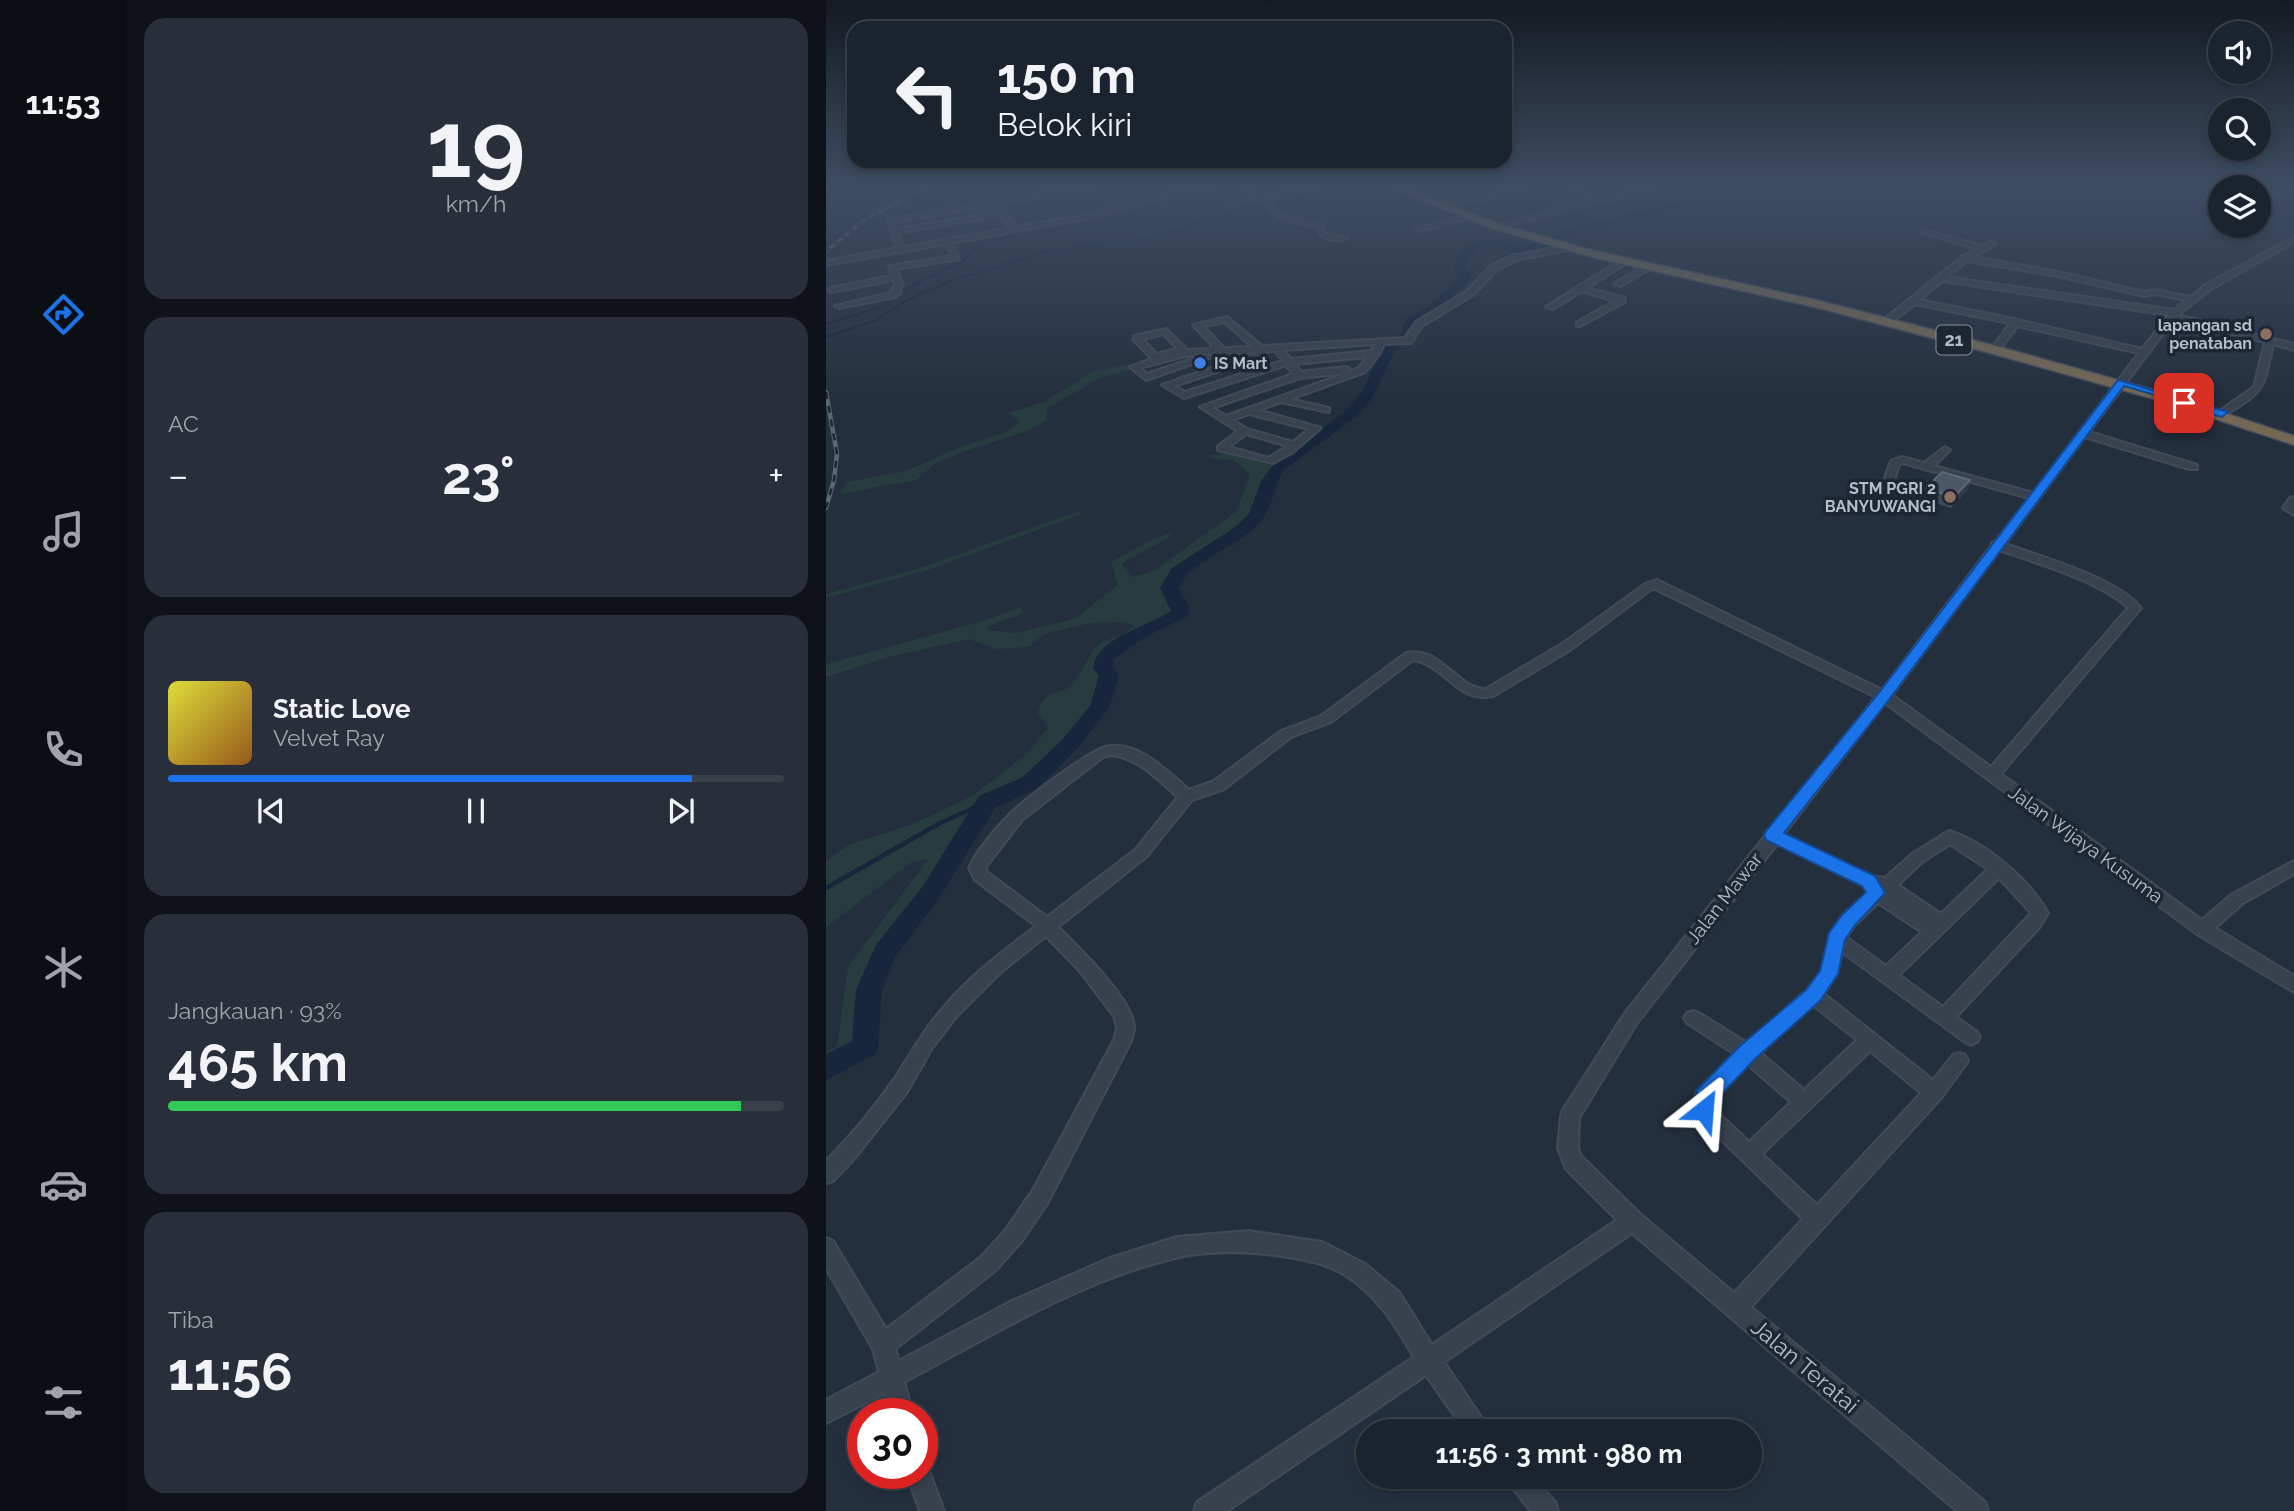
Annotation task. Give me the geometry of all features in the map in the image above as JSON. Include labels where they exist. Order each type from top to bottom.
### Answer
[{"type":"highway","name":"21","points":[[1608,258],[1822,307]]},
{"type":"highway","name":"21","points":[[1611,258],[1995,350],[2121,383],[2221,414]]},
{"type":"highway","name":"21","points":[[2121,383],[2143,387],[2294,439]]},
{"type":"street","points":[[826,264],[858,258]]},
{"type":"street","points":[[893,295],[835,298],[894,273],[952,258]]},
{"type":"street","points":[[1185,352],[1166,331],[1137,338],[1154,358],[1224,349],[1408,341],[1416,333],[1419,324],[1470,293],[1495,267],[1517,258]]},
{"type":"street","points":[[1885,323],[1910,306],[1966,258],[2142,293],[2155,292],[2191,299]]},
{"type":"street","name":"Jalan Mawar","points":[[1633,1221],[1573,1162],[1568,1148],[1570,1116],[1632,1018],[1772,835],[1884,696],[2174,314],[2191,299],[2262,258]]},
{"type":"street","points":[[1550,307],[1624,262]]},
{"type":"street","points":[[858,265],[894,273],[940,268]]},
{"type":"street","points":[[1618,284],[1647,268]]},
{"type":"street","points":[[846,313],[877,306],[897,292],[894,273]]},
{"type":"street","points":[[1943,279],[2174,314],[2294,347]]},
{"type":"street","points":[[1580,288],[1622,300],[1580,324]]},
{"type":"street","points":[[1910,306],[2012,321],[2144,352]]},
{"type":"street","points":[[1224,349],[1198,325],[1227,319],[1259,349]]},
{"type":"street","points":[[1995,350],[2012,321]]},
{"type":"street","points":[[1225,419],[1363,369],[1376,353],[1391,341]]},
{"type":"street","points":[[2221,414],[2256,394],[2262,385],[2270,341]]},
{"type":"street","points":[[1277,348],[1299,375]]},
{"type":"street","points":[[1185,352],[1135,367],[1146,377],[1224,349]]},
{"type":"street","points":[[1259,349],[1167,385],[1184,395],[1287,362],[1376,353]]},
{"type":"street","points":[[1295,445],[1244,431],[1205,407],[1299,375],[1363,369]]},
{"type":"street","points":[[1282,399],[1326,410]]},
{"type":"street","points":[[1244,431],[1220,448],[1270,461],[1316,428],[1248,411]]},
{"type":"street","points":[[2083,433],[2193,467]]},
{"type":"street","points":[[1926,467],[1945,450]]},
{"type":"street","points":[[1884,494],[1898,461],[2034,496]]},
{"type":"street","points":[[2294,500],[2288,508],[2294,512]]},
{"type":"street","points":[[1991,775],[2135,608],[2130,602],[2107,589],[1996,545]]},
{"type":"street","name":"Jalan Wijaya Kusuma","points":[[1187,796],[1219,785],[1286,734],[1326,719],[1410,656],[1418,656],[1439,665],[1476,694],[1488,693],[1566,647],[1649,586],[1657,584],[1884,696],[2203,929],[2294,985]]},
{"type":"street","points":[[826,1174],[847,1153],[900,1086],[926,1043],[950,1012],[995,967],[1046,925],[1141,853],[1187,796],[1133,757],[1119,750],[1109,749],[1098,754],[1017,816],[980,861],[978,873],[1046,925],[1085,965],[1122,1013],[1126,1028],[1122,1041],[1040,1197],[1009,1241],[988,1264],[883,1345]]},
{"type":"street","points":[[1772,835],[1877,886],[1937,926]]},
{"type":"street","points":[[1818,1219],[1712,1119],[1702,1103],[1704,1097],[1813,995],[1829,974],[1836,939],[1877,886],[1949,837],[1967,844],[1999,868],[2038,908],[2038,917],[1945,1017]]},
{"type":"street","points":[[2203,929],[2237,899],[2294,867]]},
{"type":"street","points":[[1888,975],[1999,868]]},
{"type":"street","points":[[1836,939],[1971,1037]]},
{"type":"street","points":[[1813,995],[1934,1092]]},
{"type":"street","points":[[1693,1018],[1748,1053],[1804,1102]]},
{"type":"street","points":[[1749,1154],[1869,1040]]},
{"type":"street","points":[[1736,1307],[1934,1092],[1959,1061]]},
{"type":"street","points":[[1206,1511],[1633,1221]]},
{"type":"street","name":"Jalan Teratai","points":[[1633,1221],[1976,1511]]},
{"type":"street","points":[[826,1412],[1020,1309],[1110,1268],[1177,1247],[1249,1241],[1322,1252],[1358,1270],[1391,1300],[1428,1359],[1471,1419]]},
{"type":"street","points":[[826,1248],[883,1345],[897,1398]]},
{"type":"street","points":[[924,1489],[932,1511]]},
{"type":"street","points":[[1528,1489],[1546,1511]]},
{"type":"green space","points":[[1128,365],[1132,369],[1099,378],[1047,409],[1047,420],[1030,430],[962,452],[933,465],[916,480],[840,494],[847,482],[906,471],[960,447],[1006,432],[1020,422],[1008,413],[1044,402],[1093,371]]},
{"type":"green space","points":[[1228,453],[1279,467],[1256,516],[1236,536],[1199,558],[1177,576],[1169,588],[1179,605],[1180,613],[1138,633],[1104,658],[1103,668],[1109,676],[1099,708],[1069,745],[1031,782],[987,802],[931,892],[885,952],[869,990],[865,1047],[826,1068],[826,1052],[837,1047],[848,967],[928,859],[912,862],[826,927],[826,862],[848,845],[913,824],[972,796],[1028,753],[1049,727],[1038,713],[1044,699],[1072,684],[1100,644],[1127,632],[1133,625],[1123,622],[1090,623],[1044,634],[1029,647],[996,649],[969,639],[889,657],[826,677],[826,664],[983,621],[1021,607],[1024,613],[988,626],[986,630],[1016,633],[1074,619],[1118,585],[1111,562],[1155,538],[1169,534],[1171,536],[1121,564],[1132,577],[1154,571],[1237,511],[1250,474],[1233,460],[1211,458],[1209,455]]},
{"type":"green space","points":[[1079,511],[1082,514],[925,571],[826,598],[826,594],[920,568]]},
{"type":"building","points":[[1942,472],[1970,480],[1954,497],[1926,488]]},
{"type":"waterway","points":[[826,324],[881,307],[911,286],[966,258]]},
{"type":"waterway","points":[[837,333],[877,320],[905,301],[951,281],[1027,258]]},
{"type":"waterway","points":[[826,1068],[865,1047],[869,990],[885,952],[931,892],[987,802],[1031,782],[1069,745],[1099,708],[1109,676],[1103,668],[1104,658],[1138,633],[1180,613],[1179,605],[1169,588],[1178,572],[1240,531],[1256,516],[1269,481],[1279,467],[1352,413],[1366,397],[1391,347],[1405,336],[1412,320],[1434,308],[1464,279],[1465,275],[1459,270],[1462,258]]},
{"type":"waterway","points":[[826,337],[842,332]]},
{"type":"waterway","points":[[826,888],[940,823],[987,802]]},
{"type":"railway","points":[[826,392],[837,454],[834,480],[826,508]]},
{"type":"place","name":"lapangan sd penataban","points":[[2266,334]]},
{"type":"place","name":"IS Mart","points":[[1200,363]]},
{"type":"place","name":"STM PGRI 2 BANYUWANGI","points":[[1950,497]]},
{"type":"route","points":[[1704,1110],[1704,1097],[1813,995],[1829,974],[1836,939],[1849,920],[1876,893],[1869,881],[1772,835],[1883,697],[2122,382],[2223,412],[2219,415],[2184,403]]}]
